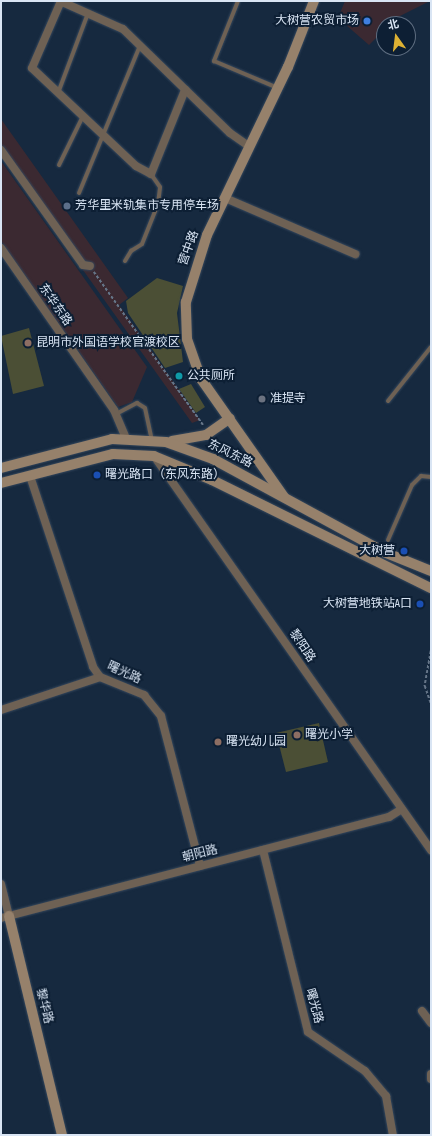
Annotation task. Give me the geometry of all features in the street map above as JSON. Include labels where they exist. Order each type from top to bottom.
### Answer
[{"type":"main road","name":"营中路","points":[[284,497],[196,368],[186,323],[190,283],[225,198],[278,88],[314,1]]},
{"type":"main road","points":[[166,442],[209,434],[230,418]]},
{"type":"main road","name":"东风东路","points":[[1,468],[126,438],[166,442],[213,459],[384,552],[431,571]]},
{"type":"main road","points":[[1,483],[113,454],[154,456],[212,480],[431,588]]},
{"type":"main road","name":"黎华路","points":[[5,917],[62,1135]]},
{"type":"street","points":[[186,90],[151,174],[136,166],[32,68],[61,1],[123,29],[140,46],[186,90],[230,133],[250,147]]},
{"type":"street","points":[[1,150],[83,265],[90,266]]},
{"type":"street","points":[[225,198],[355,254]]},
{"type":"street","name":"东华东路","points":[[1,248],[116,414],[126,438]]},
{"type":"street","name":"黎阳路","points":[[154,456],[431,850]]},
{"type":"street","name":"曙光路","points":[[30,476],[93,667],[100,677],[144,695],[160,716],[200,866]]},
{"type":"street","points":[[1,710],[100,677]]},
{"type":"street","name":"朝阳路","points":[[5,917],[389,817],[402,809]]},
{"type":"street","name":"曙光路","points":[[263,850],[308,1032],[365,1071],[386,1096],[393,1135]]},
{"type":"street","name":"黎华路","points":[[1,884],[5,917]]},
{"type":"street","points":[[422,1011],[431,1024]]},
{"type":"street","points":[[431,1074],[431,1079]]},
{"type":"lane","points":[[238,1],[214,61],[278,88]]},
{"type":"lane","points":[[58,93],[88,13]]},
{"type":"lane","points":[[79,193],[140,46]]},
{"type":"lane","points":[[60,165],[84,116]]},
{"type":"lane","points":[[125,261],[131,251],[142,244],[158,204],[160,187],[151,174]]},
{"type":"lane","points":[[388,401],[431,347]]},
{"type":"lane","points":[[116,414],[137,403],[145,408],[152,440]]},
{"type":"lane","points":[[388,540],[412,485],[421,476],[431,477]]},
{"type":"path","points":[[90,266],[209,434]]},
{"type":"path","points":[[431,651],[425,686],[431,703]]},
{"type":"shaded area","name":"大树营农贸市场","points":[[345,1],[430,1],[400,16],[376,16],[376,38],[369,45],[338,18]]},
{"type":"shaded area","points":[[1,119],[128,298],[119,305],[200,420],[192,423],[1,155]]},
{"type":"shaded area","points":[[1,161],[147,367],[132,402],[118,407],[1,241]]},
{"type":"green space","points":[[157,278],[183,286],[177,313],[183,362],[165,368],[128,313],[126,301]]},
{"type":"green space","points":[[29,328],[44,386],[13,394],[1,336]]},
{"type":"green space","points":[[191,384],[205,407],[196,413],[179,389]]},
{"type":"green space","points":[[319,723],[328,762],[286,772],[276,733]]},
{"type":"place","name":"大树营农贸市场","points":[[367,21]]},
{"type":"place","name":"芳华里米轨集市专用停车场","points":[[67,206]]},
{"type":"place","name":"昆明市外国语学校官渡校区","points":[[28,343]]},
{"type":"place","name":"公共厕所","points":[[179,376]]},
{"type":"place","name":"准提寺","points":[[262,399]]},
{"type":"place","name":"曙光路口（东风东路）","points":[[97,475]]},
{"type":"place","name":"大树营","points":[[404,551]]},
{"type":"place","name":"大树营地铁站A口","points":[[420,604]]},
{"type":"place","name":"曙光小学","points":[[297,735]]},
{"type":"place","name":"曙光幼儿园","points":[[218,742]]}]
